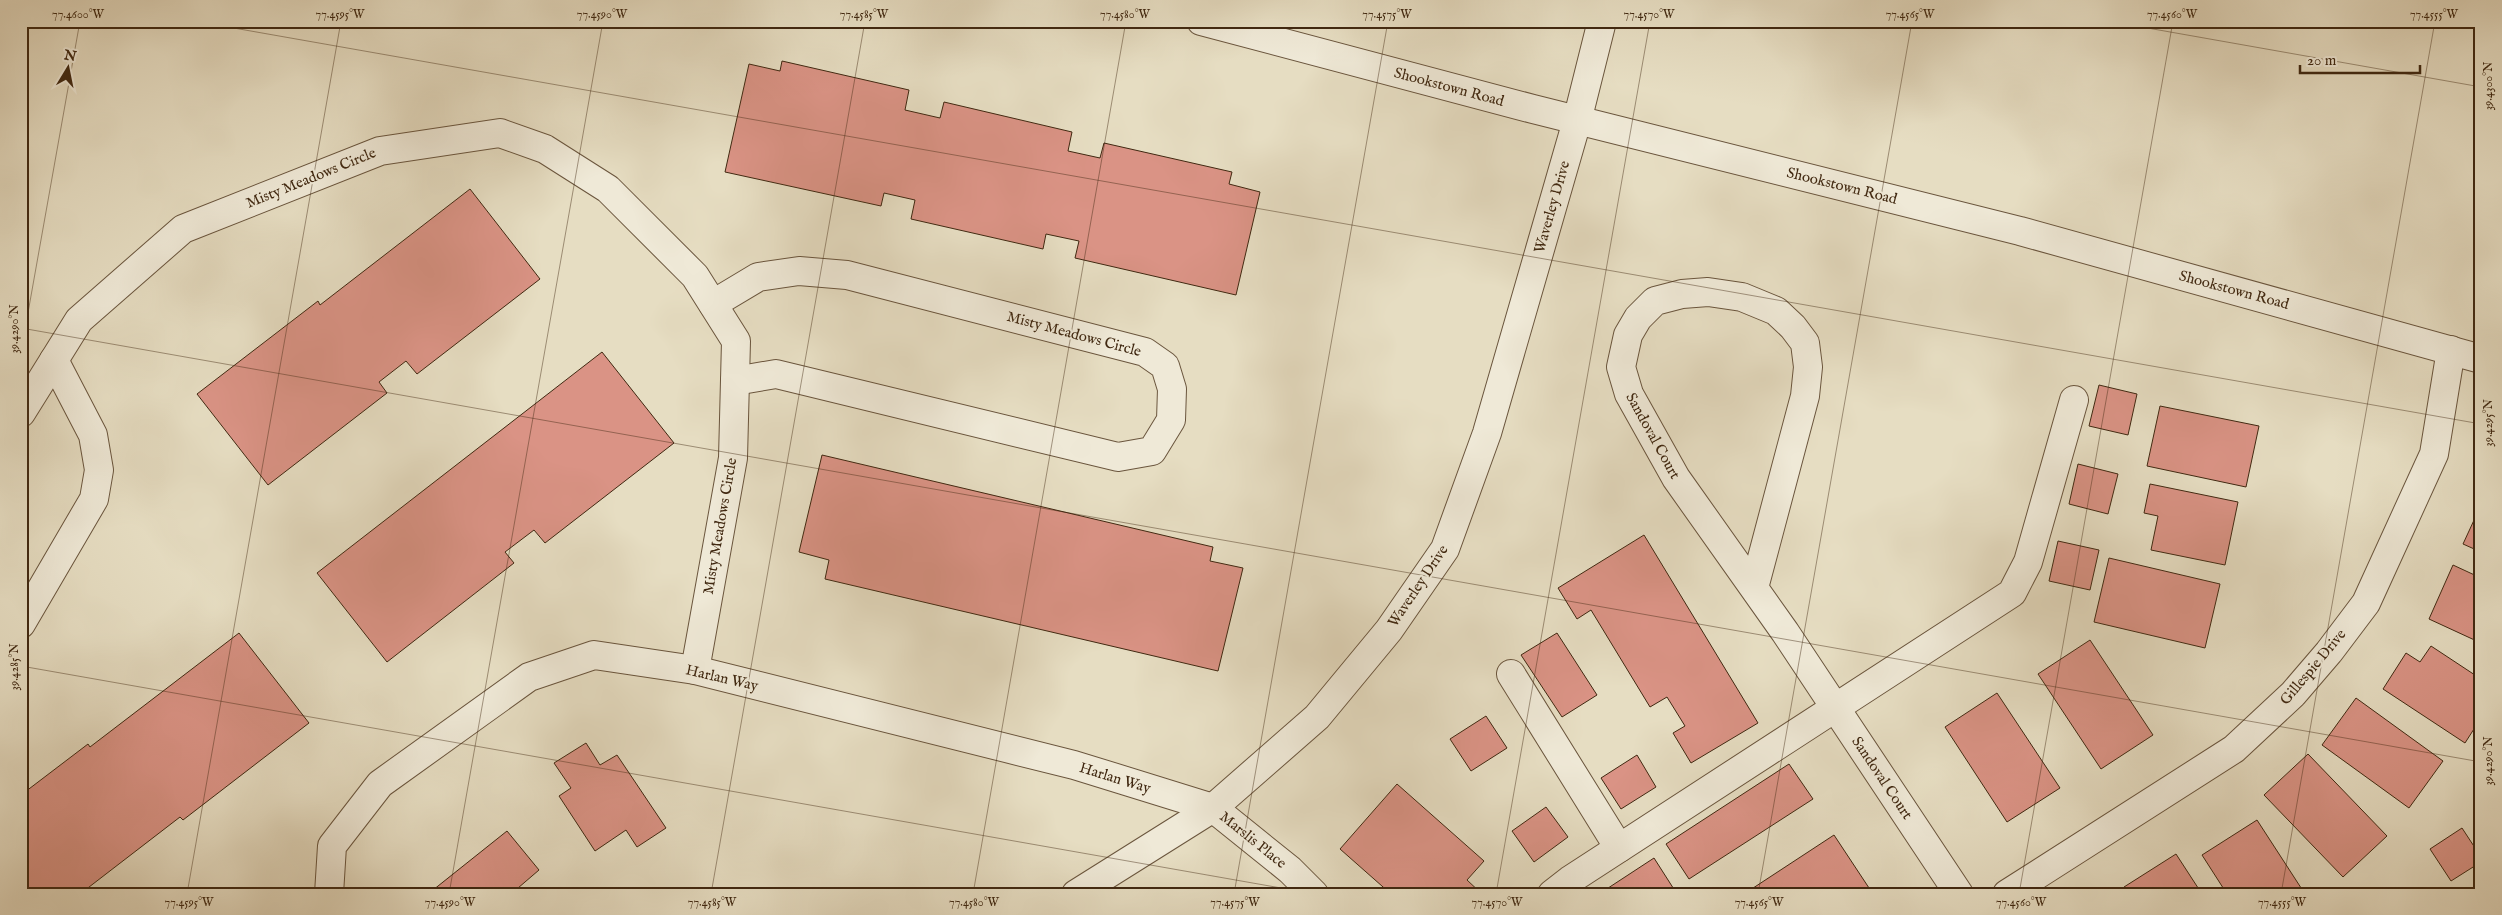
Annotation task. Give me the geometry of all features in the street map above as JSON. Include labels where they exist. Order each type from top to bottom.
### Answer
[{"type":"street","name":"Shookstown Road","points":[[1201,21],[1577,121],[2020,230],[2481,359]]},
{"type":"street","name":"Waverley Drive","points":[[1076,894],[1213,808],[1317,717],[1389,630],[1445,549],[1487,433],[1577,121],[1602,21]]},
{"type":"street","name":"Misty Meadows Circle","points":[[21,413],[79,320],[183,229],[380,151],[500,133],[545,149],[608,189],[695,276],[736,341],[733,458],[695,670]]},
{"type":"street","name":"Misty Meadows Circle","points":[[713,304],[758,277],[799,271],[847,275],[1145,352],[1165,366],[1172,389],[1171,420],[1152,451],[1118,457],[776,374],[735,381]]},
{"type":"street","name":"Sandoval Court","points":[[1754,588],[1805,396],[1808,367],[1805,343],[1793,327],[1776,311],[1742,297],[1708,292],[1682,294],[1655,301],[1638,318],[1628,336],[1621,367],[1629,394],[1676,478],[1836,708],[1959,894]]},
{"type":"street","name":"Gillespie Drive","points":[[2007,894],[2234,749],[2293,694],[2328,652],[2366,602],[2434,454],[2451,350]]},
{"type":"street","points":[[21,624],[94,499],[99,470],[93,435],[54,360]]},
{"type":"street","points":[[1552,894],[1619,848],[2012,594],[2028,562],[2074,400]]},
{"type":"street","name":"Harlan Way","points":[[329,894],[332,846],[380,784],[529,677],[594,655],[695,670],[1074,765],[1213,808]]},
{"type":"street","points":[[1511,674],[1619,848]]},
{"type":"street","name":"Marslis Place","points":[[1213,808],[1290,870],[1314,894]]},
{"type":"building","points":[[782,61],[909,90],[905,110],[940,118],[944,102],[1072,132],[1068,151],[1100,158],[1104,143],[1232,172],[1229,184],[1260,192],[1236,295],[1075,258],[1079,241],[1046,234],[1043,249],[911,219],[915,200],[884,193],[881,206],[725,172],[749,64],[780,71]]},
{"type":"building","points":[[470,189],[540,279],[417,374],[406,361],[379,382],[387,393],[268,485],[197,394],[318,301],[320,305]]},
{"type":"building","points":[[602,352],[674,443],[545,543],[534,530],[505,552],[514,563],[387,662],[317,573]]},
{"type":"building","points":[[2099,385],[2137,394],[2128,435],[2089,426]]},
{"type":"building","points":[[2160,406],[2259,426],[2246,487],[2147,466]]},
{"type":"building","points":[[822,455],[1213,547],[1210,561],[1243,568],[1218,671],[825,579],[829,560],[799,552]]},
{"type":"building","points":[[2078,464],[2118,474],[2108,514],[2069,504]]},
{"type":"building","points":[[2150,484],[2238,502],[2225,565],[2151,550],[2158,516],[2144,513]]},
{"type":"building","points":[[2481,505],[2481,552],[2463,544]]},
{"type":"building","points":[[1644,535],[1758,723],[1691,763],[1673,733],[1685,726],[1667,697],[1650,707],[1591,610],[1577,619],[1558,588]]},
{"type":"building","points":[[2058,541],[2099,550],[2090,590],[2049,581]]},
{"type":"building","points":[[2109,558],[2220,584],[2205,648],[2094,622]]},
{"type":"building","points":[[2453,565],[2481,578],[2481,643],[2429,619]]},
{"type":"building","points":[[239,633],[309,723],[183,820],[180,817],[80,894],[21,894],[21,795],[88,744],[90,747]]},
{"type":"building","points":[[1557,633],[1597,695],[1562,717],[1521,655]]},
{"type":"building","points":[[2090,640],[2153,735],[2101,769],[2038,674]]},
{"type":"building","points":[[2431,646],[2481,679],[2481,718],[2465,743],[2383,689],[2406,653],[2420,662]]},
{"type":"building","points":[[1997,693],[2060,788],[2007,822],[1945,727]]},
{"type":"building","points":[[2356,698],[2443,761],[2409,808],[2322,745]]},
{"type":"building","points":[[1486,716],[1507,748],[1471,771],[1450,739]]},
{"type":"building","points":[[586,743],[600,765],[617,755],[666,828],[637,847],[626,830],[595,851],[559,796],[571,788],[554,763]]},
{"type":"building","points":[[2308,754],[2387,836],[2343,877],[2264,795]]},
{"type":"building","points":[[1637,755],[1656,787],[1621,809],[1601,778]]},
{"type":"building","points":[[1789,764],[1813,799],[1689,879],[1666,844]]},
{"type":"building","points":[[1397,784],[1484,861],[1467,880],[1482,894],[1391,894],[1340,849]]},
{"type":"building","points":[[1546,807],[1568,837],[1534,862],[1512,831]]},
{"type":"building","points":[[2257,820],[2305,894],[2227,894],[2202,855]]},
{"type":"building","points":[[2462,828],[2481,857],[2481,862],[2451,881],[2430,849]]},
{"type":"building","points":[[507,831],[539,870],[511,894],[428,894]]},
{"type":"building","points":[[1834,835],[1873,894],[1744,894]]},
{"type":"building","points":[[2176,854],[2202,894],[2129,894],[2124,887]]},
{"type":"building","points":[[1654,858],[1677,894],[1599,894]]}]
